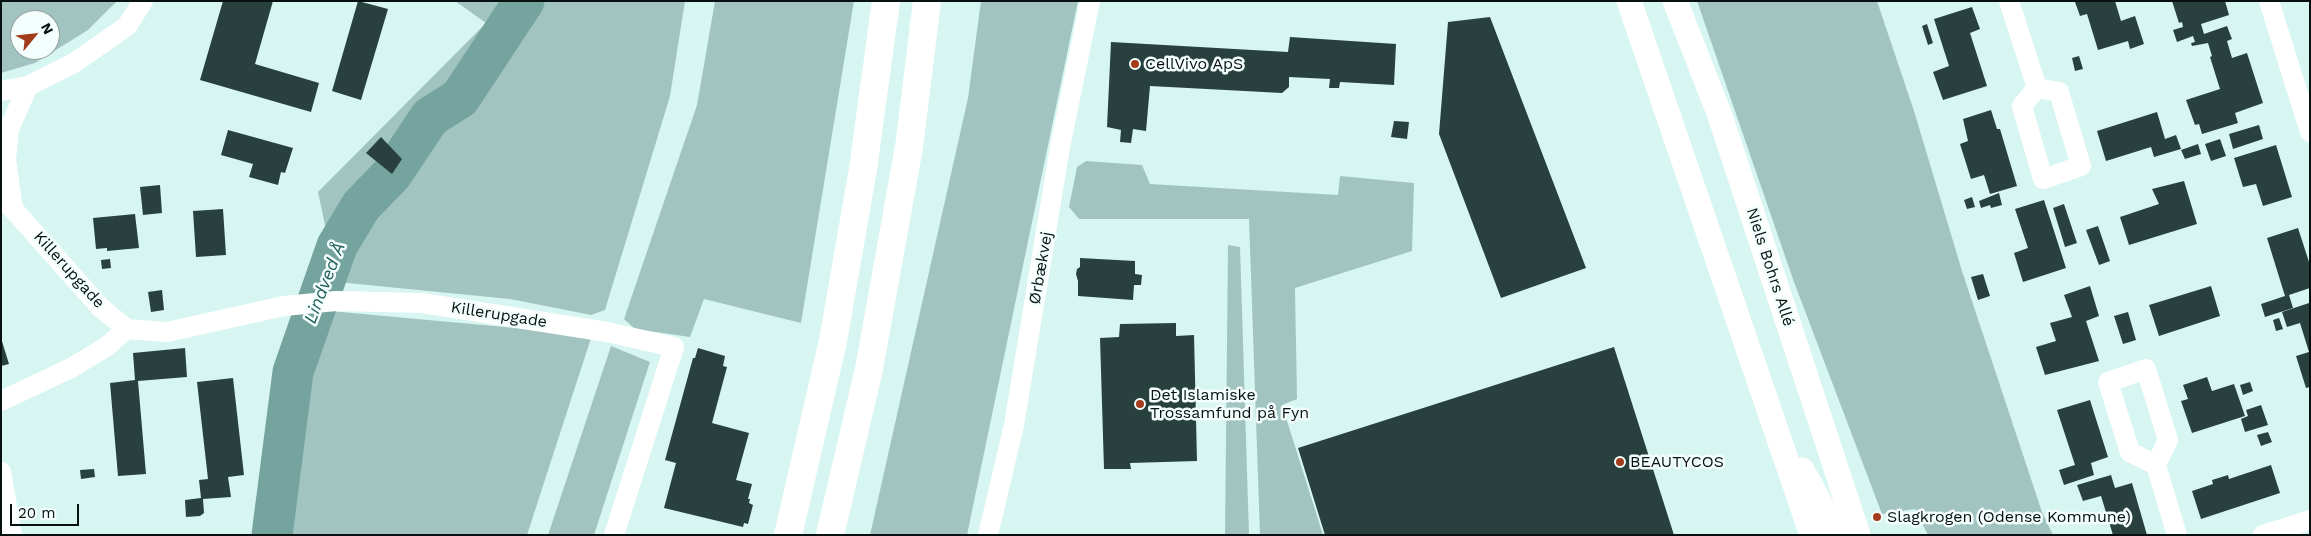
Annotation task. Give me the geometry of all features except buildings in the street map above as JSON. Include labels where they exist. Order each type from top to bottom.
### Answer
[{"type":"main road","points":[[788,535],[833,341],[863,169],[886,1]]},
{"type":"main road","points":[[830,535],[869,369],[909,147],[927,1]]},
{"type":"street","points":[[1,91],[28,86],[74,63],[127,26],[143,1]]},
{"type":"street","name":"Ørbækvej","points":[[988,535],[1014,425],[1060,148],[1090,1]]},
{"type":"street","points":[[1629,1],[1812,535]]},
{"type":"street","name":"Niels Bohrs Allé","points":[[1675,1],[1719,114],[1858,535]]},
{"type":"street","points":[[2009,1],[2037,88]]},
{"type":"street","points":[[2269,1],[2310,132]]},
{"type":"street","name":"Killerupgade","points":[[28,86],[10,129],[6,160],[7,204],[101,308],[127,329],[167,332],[284,306],[336,302],[422,303],[607,332],[674,346],[614,535]]},
{"type":"street","points":[[1,401],[71,368],[106,347],[127,329]]},
{"type":"street","points":[[1766,402],[1824,510],[1832,535]]},
{"type":"street","points":[[2156,465],[2177,535]]},
{"type":"street","points":[[1,472],[12,535]]},
{"type":"street","points":[[2263,535],[2310,520]]},
{"type":"shaded area","points":[[1,1],[117,1],[88,30],[60,47],[60,10],[10,10],[10,60],[40,60],[1,73]]},
{"type":"shaded area","points":[[455,1],[685,1],[670,96],[605,310],[591,315],[510,299],[337,282],[318,192],[486,23]]},
{"type":"shaded area","points":[[715,1],[854,1],[801,323],[704,299],[690,337],[635,329],[624,319],[697,105]]},
{"type":"shaded area","points":[[981,1],[1078,1],[967,535],[870,535],[968,98]]},
{"type":"shaded area","points":[[1697,1],[1877,1],[1914,111],[1962,271],[2042,512],[2053,535],[1928,535],[1915,509],[1882,514],[1794,282]]},
{"type":"shaded area","points":[[1086,161],[1142,165],[1150,184],[1338,195],[1340,176],[1414,183],[1412,251],[1295,288],[1297,399],[1282,405],[1323,535],[1260,535],[1249,219],[1079,219],[1069,207],[1077,167]]},
{"type":"shaded area","points":[[1228,245],[1240,247],[1249,535],[1225,535]]},
{"type":"shaded area","points":[[319,310],[592,335],[527,535],[253,535],[264,517]]},
{"type":"shaded area","points":[[611,346],[650,362],[594,535],[548,535]]},
{"type":"waterway","name":"Lindved Å","points":[[272,535],[293,372],[337,246],[361,206],[392,174],[430,117],[460,98],[524,1]]},
{"type":"place","name":"CellVivo ApS","points":[[1135,64]]},
{"type":"place","name":"Det Islamiske Trossamfund på Fyn","points":[[1140,404]]},
{"type":"place","name":"BEAUTYCOS","points":[[1620,462]]},
{"type":"place","name":"Slagkrogen (Odense Kommune)","points":[[1877,517]]}]
